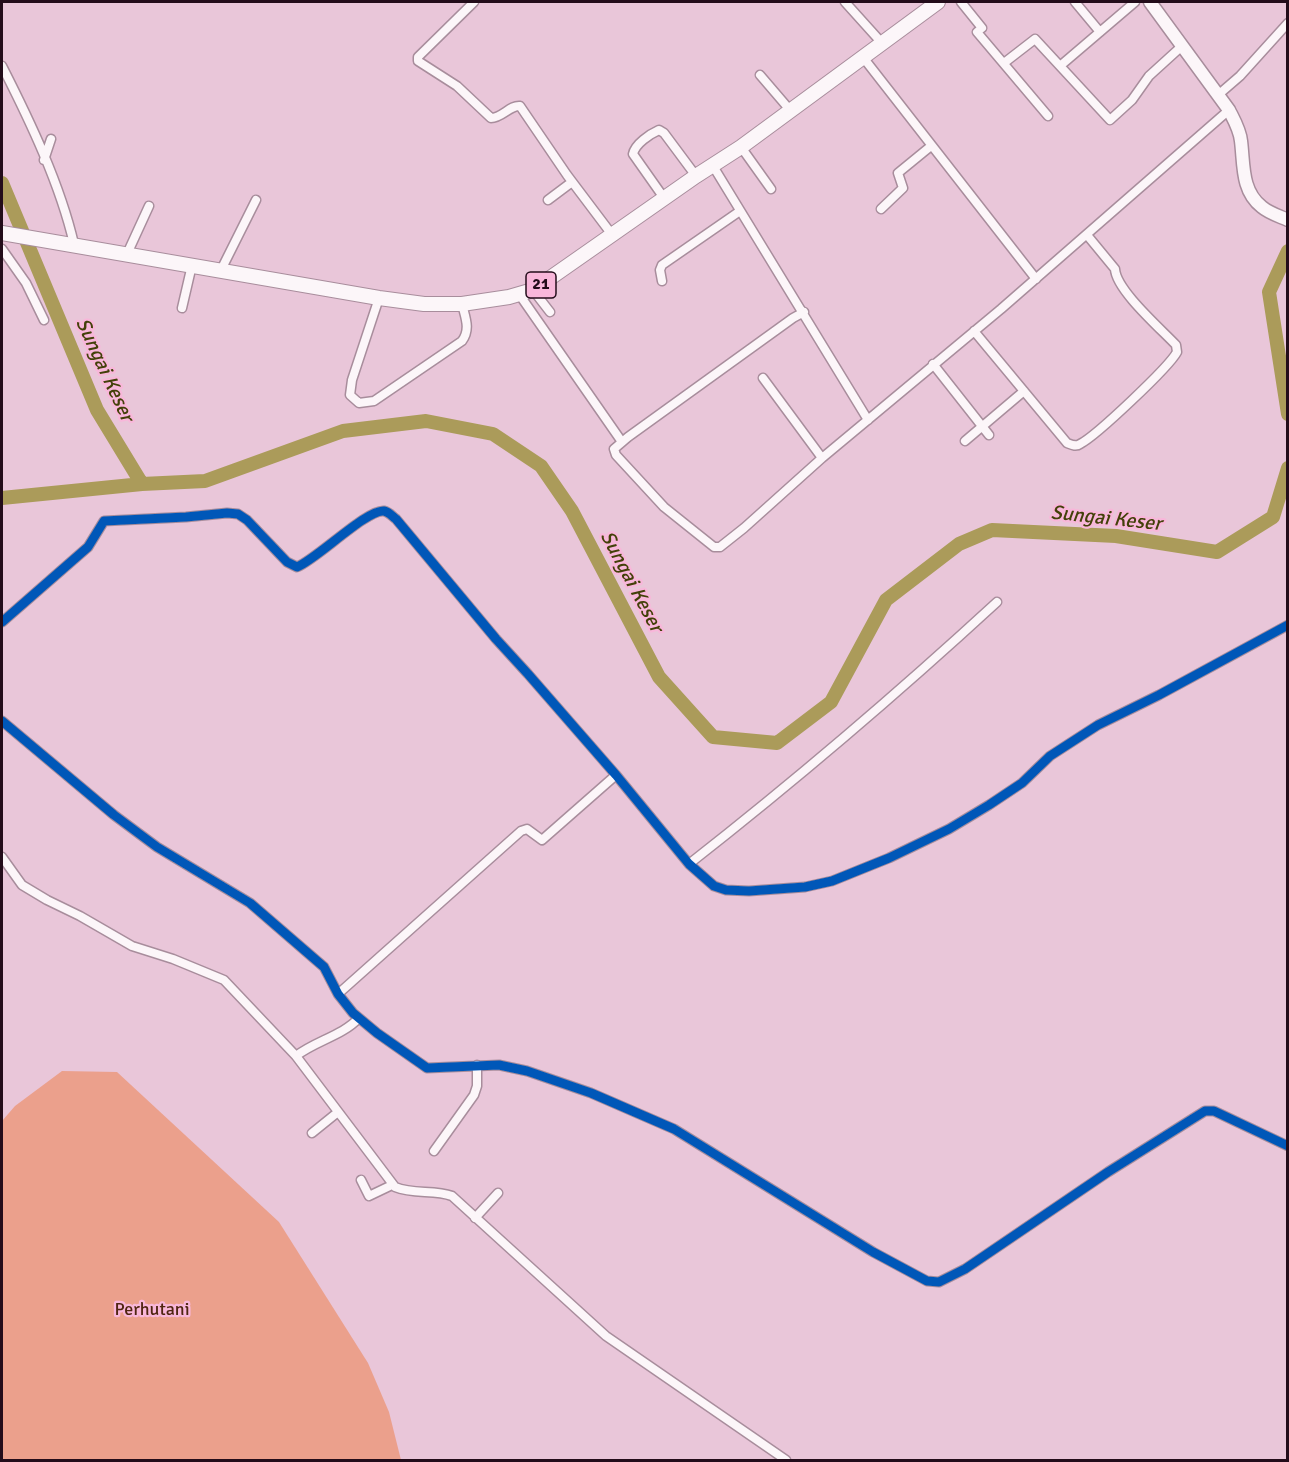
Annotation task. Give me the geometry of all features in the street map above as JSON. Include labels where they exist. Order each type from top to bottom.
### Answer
[{"type":"highway","name":"21","points":[[2,233],[424,304],[477,303],[519,294],[533,290],[741,147],[938,2]]},
{"type":"main road","points":[[1150,2],[1229,110],[1238,127],[1244,174],[1254,200],[1263,208],[1284,219]]},
{"type":"street","points":[[474,2],[417,59],[457,86],[491,118],[515,106],[520,106],[612,236]]},
{"type":"street","points":[[845,2],[881,42]]},
{"type":"street","points":[[961,2],[982,28],[977,32],[1048,116]]},
{"type":"street","points":[[1075,2],[1100,32]]},
{"type":"street","points":[[1060,66],[1135,2]]},
{"type":"street","points":[[1218,95],[1240,76],[1287,22]]},
{"type":"street","points":[[1004,63],[1035,39],[1112,121],[1132,100],[1149,76],[1182,46]]},
{"type":"street","points":[[862,56],[1036,279]]},
{"type":"street","points":[[2,66],[45,160],[68,219],[68,243]]},
{"type":"street","points":[[760,75],[790,110]]},
{"type":"street","points":[[804,312],[786,322],[614,449],[616,455],[664,507],[714,547],[720,547],[744,528],[822,458],[1036,279],[1229,110]]},
{"type":"street","points":[[664,198],[633,154],[635,147],[655,132],[659,130],[664,133],[696,176]]},
{"type":"street","points":[[45,160],[51,139]]},
{"type":"street","points":[[881,209],[903,188],[898,173],[931,146]]},
{"type":"street","points":[[741,147],[771,189]]},
{"type":"street","points":[[713,166],[868,420]]},
{"type":"street","points":[[548,200],[572,182]]},
{"type":"street","points":[[221,270],[256,200]]},
{"type":"street","points":[[127,254],[149,206]]},
{"type":"street","points":[[662,281],[660,270],[662,265],[740,211]]},
{"type":"street","points":[[974,331],[1067,443],[1073,446],[1080,444],[1149,383],[1177,352],[1176,345],[1125,291],[1115,276],[1115,269],[1087,235]]},
{"type":"street","points":[[2,249],[26,283],[44,320]]},
{"type":"street","points":[[182,308],[192,265]]},
{"type":"street","points":[[533,290],[550,312]]},
{"type":"street","points":[[519,294],[622,442]]},
{"type":"street","points":[[379,298],[352,380],[350,394],[359,403],[374,401],[462,341],[468,328],[462,304]]},
{"type":"street","points":[[933,364],[989,435]]},
{"type":"street","points":[[763,378],[822,458]]},
{"type":"street","points":[[965,441],[1024,391]]},
{"type":"street","points":[[2,622],[88,547],[104,521],[238,514],[247,520],[287,562],[297,567],[313,558],[358,524],[384,511],[396,519],[496,639],[616,775],[689,864],[714,886],[726,890],[749,891],[805,887],[832,881],[949,829],[1014,789],[1050,756],[1098,725],[1159,695],[1287,625]]},
{"type":"street","points":[[689,864],[909,683],[997,602]]},
{"type":"street","points":[[2,721],[75,783],[157,847],[250,903],[324,967],[359,1018],[427,1068],[499,1065],[591,1093],[674,1129],[834,1228],[927,1281],[939,1282],[964,1269],[1107,1172],[1205,1111],[1214,1111],[1287,1146]]},
{"type":"street","points":[[340,992],[521,831],[527,829],[542,840],[616,775]]},
{"type":"street","points":[[2,857],[22,885],[46,900],[80,916],[132,946],[218,976],[298,1055],[393,1185],[415,1193],[452,1196],[606,1336],[786,1461]]},
{"type":"street","points":[[298,1055],[316,1043],[349,1027],[359,1018]]},
{"type":"street","points":[[434,1151],[474,1095],[477,1086],[477,1065]]},
{"type":"street","points":[[312,1133],[338,1112]]},
{"type":"street","points":[[361,1180],[369,1196],[393,1185]]},
{"type":"street","points":[[475,1218],[498,1192]]},
{"type":"green space","name":"Perhutani","points":[[62,1071],[117,1072],[279,1222],[368,1363],[389,1412],[401,1460],[2,1460],[2,1121],[15,1106]]},
{"type":"waterway","name":"Sungai Keser","points":[[2,183],[97,410],[142,484],[205,481],[343,431],[426,421],[493,434],[541,466],[572,511],[659,677],[713,737],[777,743],[831,702],[886,600],[959,544],[992,530],[1116,536],[1217,552],[1273,517],[1288,468]]},
{"type":"waterway","name":"Sungai Keser","points":[[1288,251],[1269,292],[1288,414]]},
{"type":"waterway","points":[[2,498],[142,484]]},
{"type":"cycle path","points":[[2,622],[88,547],[104,521],[238,514],[247,520],[287,562],[297,567],[366,518],[384,511],[396,519],[496,639],[616,775],[689,864],[714,886],[726,890],[749,891],[805,887],[832,881],[889,858],[949,829],[1022,783],[1050,756],[1098,725],[1159,695],[1288,625]]},
{"type":"cycle path","points":[[2,721],[114,815],[157,847],[250,903],[324,967],[338,994],[353,1013],[427,1068],[499,1065],[527,1071],[591,1093],[674,1129],[873,1252],[927,1281],[939,1282],[965,1269],[1108,1172],[1205,1111],[1214,1111],[1288,1146]]}]
